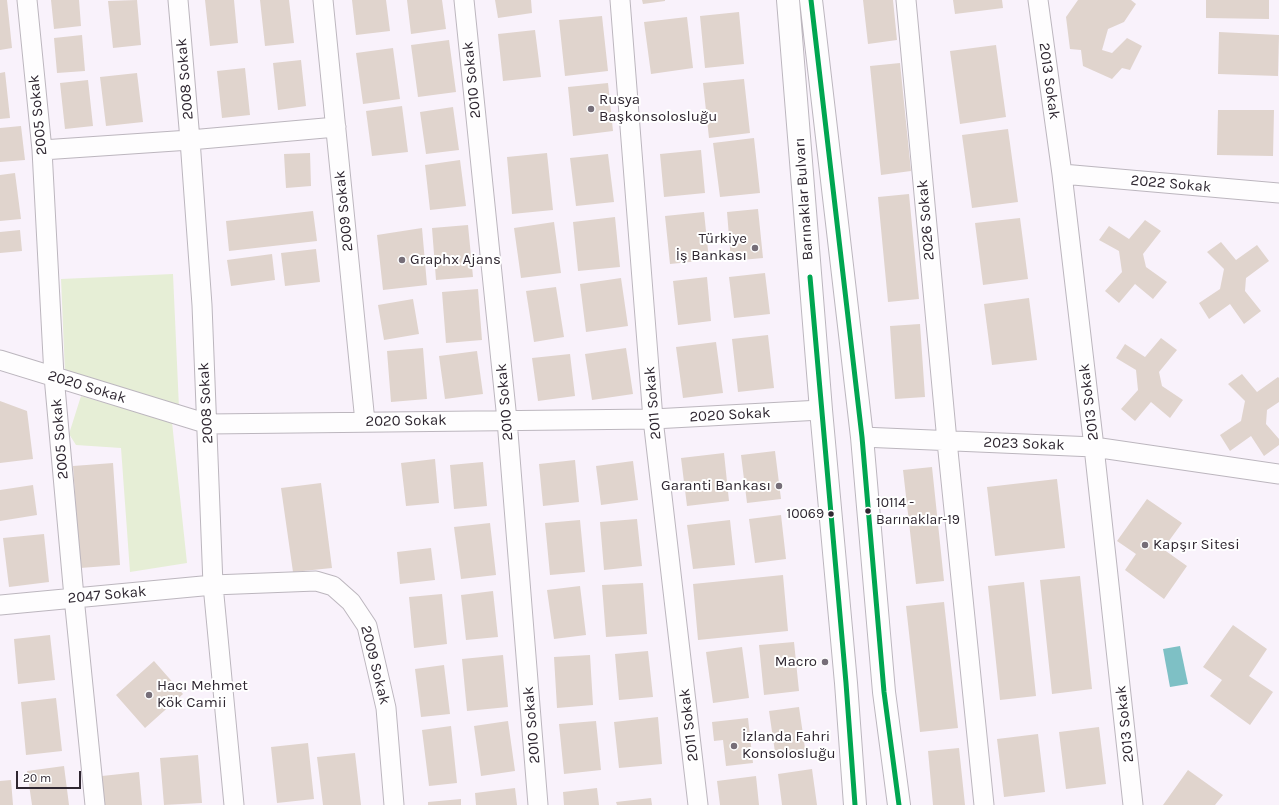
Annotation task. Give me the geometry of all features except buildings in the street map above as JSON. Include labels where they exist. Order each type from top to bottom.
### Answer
[{"type":"main road","name":"Barınaklar Bulvarı","points":[[788,0],[821,410],[846,682],[855,805]]},
{"type":"main road","name":"Barınaklar Bulvarı","points":[[811,0],[862,437],[884,692],[899,805]]},
{"type":"street","name":"2005 Sokak","points":[[27,0],[42,150],[54,376],[95,805]]},
{"type":"street","name":"2008 Sokak","points":[[178,0],[202,305],[208,424],[213,585],[234,805]]},
{"type":"street","name":"2009 Sokak","points":[[323,0],[365,422]]},
{"type":"street","name":"2010 Sokak","points":[[464,0],[507,420],[538,805]]},
{"type":"street","name":"2011 Sokak","points":[[620,0],[653,419],[698,805]]},
{"type":"street","name":"2026 Sokak","points":[[906,0],[947,441],[984,805]]},
{"type":"street","name":"2013 Sokak","points":[[1038,0],[1062,174],[1094,446],[1133,805]]},
{"type":"street","points":[[42,150],[190,140],[336,127]]},
{"type":"street","name":"2022 Sokak","points":[[1062,174],[1279,194]]},
{"type":"street","name":"2020 Sokak","points":[[0,360],[208,424],[653,419],[821,410]]},
{"type":"street","name":"2023 Sokak","points":[[862,437],[1094,446],[1279,474]]},
{"type":"street","name":"2009 Sokak","points":[[213,585],[316,581],[333,586],[351,602],[367,626],[386,708],[394,805]]},
{"type":"street","name":"2047 Sokak","points":[[0,605],[213,585]]},
{"type":"green space","points":[[173,274],[179,408],[65,373],[61,279]]},
{"type":"green space","points":[[81,396],[172,422],[187,563],[130,572],[121,448],[76,445],[69,434]]},
{"type":"water","points":[[1180,646],[1188,684],[1170,687],[1163,649]]},
{"type":"transit line","points":[[811,0],[862,437],[884,692],[899,805]]},
{"type":"transit line","points":[[810,277],[846,683],[855,805]]},
{"type":"place","name":"Rusya Başkonsolosluğu","points":[[591,109]]},
{"type":"place","name":"Türkiye İş Bankası","points":[[755,248]]},
{"type":"place","name":"Graphx Ajans","points":[[402,260]]},
{"type":"place","name":"Garanti Bankası","points":[[779,486]]},
{"type":"place","name":"10114 - Barınaklar-19","points":[[868,511]]},
{"type":"place","name":"10069","points":[[831,514]]},
{"type":"place","name":"Kapşır Sitesi","points":[[1145,545]]},
{"type":"place","name":"Macro","points":[[825,662]]},
{"type":"place","name":"Hacı Mehmet Kök Camii","points":[[149,695]]},
{"type":"place","name":"İzlanda Fahri Konsolosluğu","points":[[734,746]]}]
